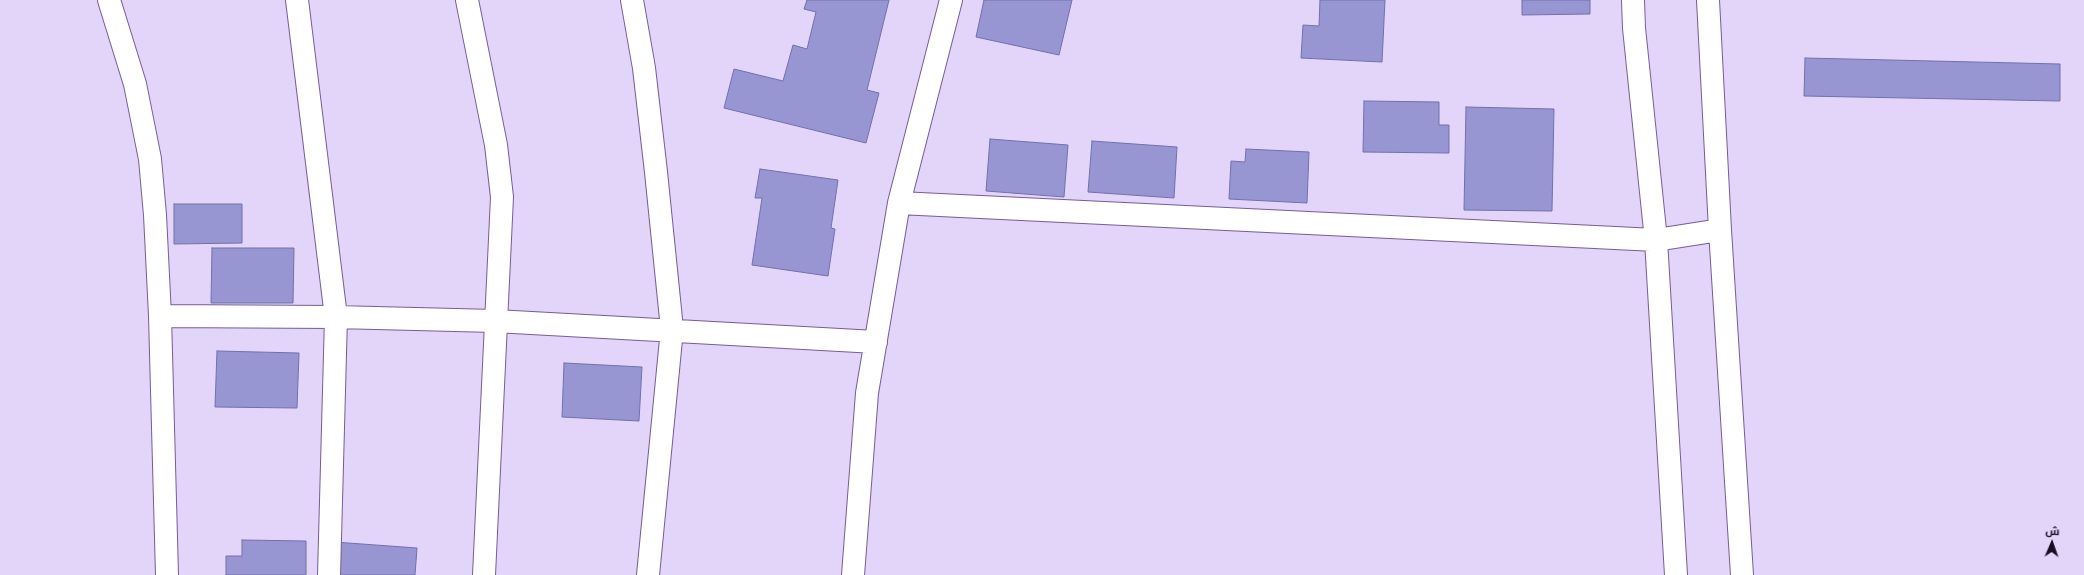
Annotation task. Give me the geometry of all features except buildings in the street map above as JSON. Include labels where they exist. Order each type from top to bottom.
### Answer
[{"type":"street","points":[[109,0],[135,84],[150,160],[155,214],[160,316],[167,575]]},
{"type":"street","points":[[297,0],[336,317],[329,575]]},
{"type":"street","points":[[466,0],[493,129],[502,197],[484,575]]},
{"type":"street","points":[[632,0],[644,68],[672,329],[648,575]]},
{"type":"street","points":[[853,575],[867,393],[899,203],[951,0]]},
{"type":"street","points":[[1633,0],[1634,28],[1656,240],[1676,575]]},
{"type":"street","points":[[1708,0],[1720,230],[1742,575]]},
{"type":"street","points":[[899,203],[1656,240],[1720,230]]},
{"type":"street","points":[[160,316],[336,317],[495,321],[672,329],[876,342]]}]
